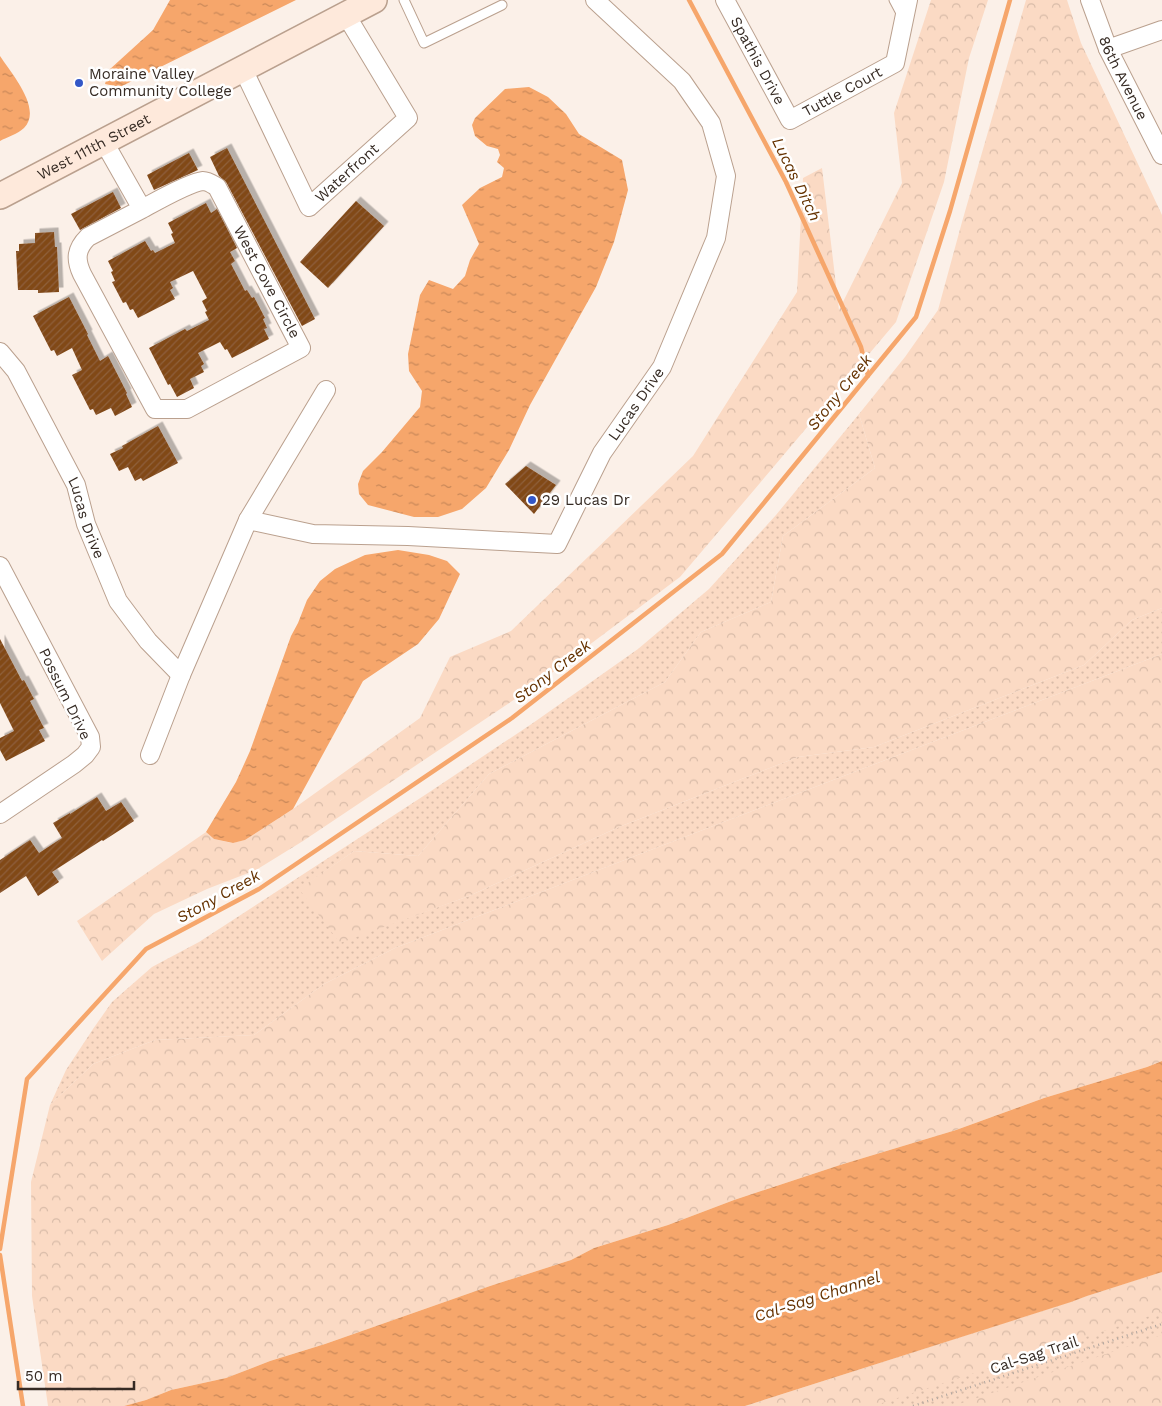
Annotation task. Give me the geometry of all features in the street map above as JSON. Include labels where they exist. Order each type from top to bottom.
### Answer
[{"type":"main road","name":"West 111th Street","points":[[0,196],[374,0]]},
{"type":"street","name":"Lucas Drive","points":[[248,520],[313,534],[408,536],[557,544],[602,453],[662,367],[716,238],[726,176],[712,123],[682,81],[595,0]]},
{"type":"street","name":"Spathis Drive","points":[[725,0],[790,120]]},
{"type":"street","points":[[904,19],[908,0]]},
{"type":"street","name":"86th Avenue","points":[[1090,0],[1108,49],[1162,155]]},
{"type":"street","name":"Waterfront","points":[[243,69],[310,207],[408,118],[346,15]]},
{"type":"street","name":"Tuttle Court","points":[[790,120],[895,62],[904,19]]},
{"type":"street","points":[[1108,49],[1162,30]]},
{"type":"street","points":[[104,142],[142,209]]},
{"type":"street","name":"West Cove Circle","points":[[202,181],[210,182],[217,187],[301,348],[188,409],[155,409],[78,267],[77,259],[82,243],[88,237],[142,209],[191,184],[202,181]]},
{"type":"street","name":"Lucas Drive","points":[[0,352],[16,371],[76,486],[86,524],[118,601],[148,641],[181,675]]},
{"type":"street","points":[[150,755],[181,675],[248,520],[326,390]]},
{"type":"street","name":"Possum Drive","points":[[0,566],[90,737],[91,747],[74,764],[0,814]]},
{"type":"lane","points":[[404,0],[424,43],[502,5]]},
{"type":"lane","points":[[894,0],[904,19]]},
{"type":"path","name":"Cal-Sag Trail","points":[[913,1406],[1162,1324]]},
{"type":"green space","points":[[931,0],[988,0],[969,58],[944,182],[896,322],[680,577],[533,687],[303,841],[256,870],[207,889],[154,914],[102,961],[77,921],[206,832],[214,839],[232,843],[245,840],[293,809],[420,718],[450,657],[511,631],[693,456],[797,292],[803,178],[822,168],[839,310],[902,183],[894,113]]},
{"type":"green space","points":[[1026,0],[1067,0],[1081,43],[1162,215],[1162,608],[1132,620],[1084,665],[874,747],[798,757],[619,827],[469,896],[340,943],[299,889],[354,851],[418,856],[489,774],[665,682],[701,632],[771,602],[783,536],[875,468],[859,414],[905,357],[938,310]]},
{"type":"green space","points":[[859,414],[875,468],[783,536],[771,602],[701,632],[665,682],[489,774],[418,856],[354,851],[300,889],[340,942],[469,896],[619,827],[798,757],[874,747],[1084,665],[1132,620],[1162,608],[1162,654],[395,948],[324,984],[254,1035],[155,1040],[93,1064],[50,1105],[66,1070],[112,1002],[152,967],[199,942],[428,793],[533,723],[638,649],[709,589],[776,515]]},
{"type":"green space","points":[[1162,654],[1162,1061],[1044,1098],[956,1130],[840,1165],[734,1200],[668,1225],[594,1248],[571,1260],[270,1361],[226,1378],[171,1390],[124,1406],[48,1406],[32,1296],[31,1182],[50,1105],[93,1064],[155,1040],[254,1035],[324,984],[395,948]]},
{"type":"green space","points":[[1162,1272],[1162,1406],[747,1406]]},
{"type":"green space","points":[[1162,1272],[1162,1312],[873,1406],[745,1406],[1026,1317]]},
{"type":"green space","points":[[1162,1335],[1162,1406],[953,1406]]},
{"type":"water","points":[[170,0],[296,0],[120,87],[105,84],[109,70],[153,30]]},
{"type":"water","points":[[0,56],[23,91],[30,111],[29,120],[24,128],[0,141]]},
{"type":"water","points":[[529,87],[548,97],[566,114],[579,134],[622,160],[628,190],[614,242],[596,287],[530,405],[509,450],[486,488],[462,509],[438,517],[414,517],[368,505],[359,494],[358,484],[363,471],[382,452],[420,407],[422,391],[409,371],[408,354],[420,295],[429,280],[453,289],[465,276],[470,260],[479,244],[462,205],[480,188],[502,177],[504,168],[497,162],[500,155],[498,149],[487,146],[475,136],[472,125],[475,118],[505,89]]},
{"type":"water","points":[[398,550],[429,555],[447,561],[460,574],[439,619],[418,644],[363,681],[293,809],[245,840],[233,843],[214,839],[206,832],[236,782],[250,751],[291,636],[307,600],[320,581],[335,569],[365,555]]},
{"type":"water","name":"Cal-Sag Channel","points":[[1162,1061],[1162,1272],[745,1406],[124,1406],[171,1390],[226,1378],[270,1361],[571,1260],[594,1248],[668,1225],[734,1200],[840,1165],[956,1130],[1044,1098]]},
{"type":"building","points":[[227,148],[315,319],[302,326],[226,182],[219,176],[210,157]]},
{"type":"building","points":[[189,153],[198,170],[154,190],[147,175]]},
{"type":"building","points":[[113,192],[121,208],[80,230],[71,214]]},
{"type":"building","points":[[356,201],[384,226],[328,288],[300,262]]},
{"type":"building","points":[[206,203],[211,213],[217,209],[237,248],[230,252],[235,261],[231,264],[245,291],[247,290],[252,298],[254,297],[265,318],[263,319],[267,328],[264,329],[269,339],[232,358],[220,342],[198,353],[204,364],[201,366],[204,372],[190,379],[194,388],[177,397],[170,384],[168,385],[149,348],[185,329],[187,331],[209,320],[202,301],[207,298],[193,271],[170,282],[173,288],[170,290],[175,299],[138,318],[133,309],[130,310],[126,302],[123,303],[112,282],[115,281],[108,261],[145,241],[151,251],[153,250],[155,253],[175,243],[168,223]]},
{"type":"building","points":[[54,232],[55,247],[57,247],[59,292],[38,293],[38,290],[18,290],[16,251],[19,251],[19,244],[35,243],[35,233]]},
{"type":"building","points":[[69,297],[100,361],[108,356],[127,393],[132,407],[115,416],[111,408],[96,415],[93,409],[90,410],[72,375],[82,370],[72,348],[57,356],[54,350],[51,351],[33,316]]},
{"type":"building","points":[[158,426],[178,463],[143,481],[141,478],[135,481],[128,467],[119,471],[110,454]]},
{"type":"building","name":"29 Lucas Dr","points":[[526,466],[556,485],[534,514],[505,484]]},
{"type":"building","points":[[0,639],[22,681],[24,680],[34,699],[30,701],[44,728],[39,730],[45,741],[6,761],[0,750],[0,738],[14,731],[0,703]]},
{"type":"building","points":[[97,797],[106,811],[121,802],[134,821],[52,872],[59,882],[38,896],[26,876],[0,893],[0,860],[30,840],[39,853],[62,838],[53,823]]},
{"type":"waterway","name":"Lucas Ditch","points":[[689,0],[786,182],[861,347],[868,376]]},
{"type":"waterway","name":"Stony Creek","points":[[0,1249],[27,1079],[146,949],[259,889],[512,718],[722,554],[916,317],[950,211],[1010,0]]},
{"type":"waterway","name":"Stony Creek","points":[[0,1255],[23,1406]]},
{"type":"place","name":"Moraine Valley Community College","points":[[79,83]]},
{"type":"place","name":"29 Lucas Dr","points":[[532,500]]}]
